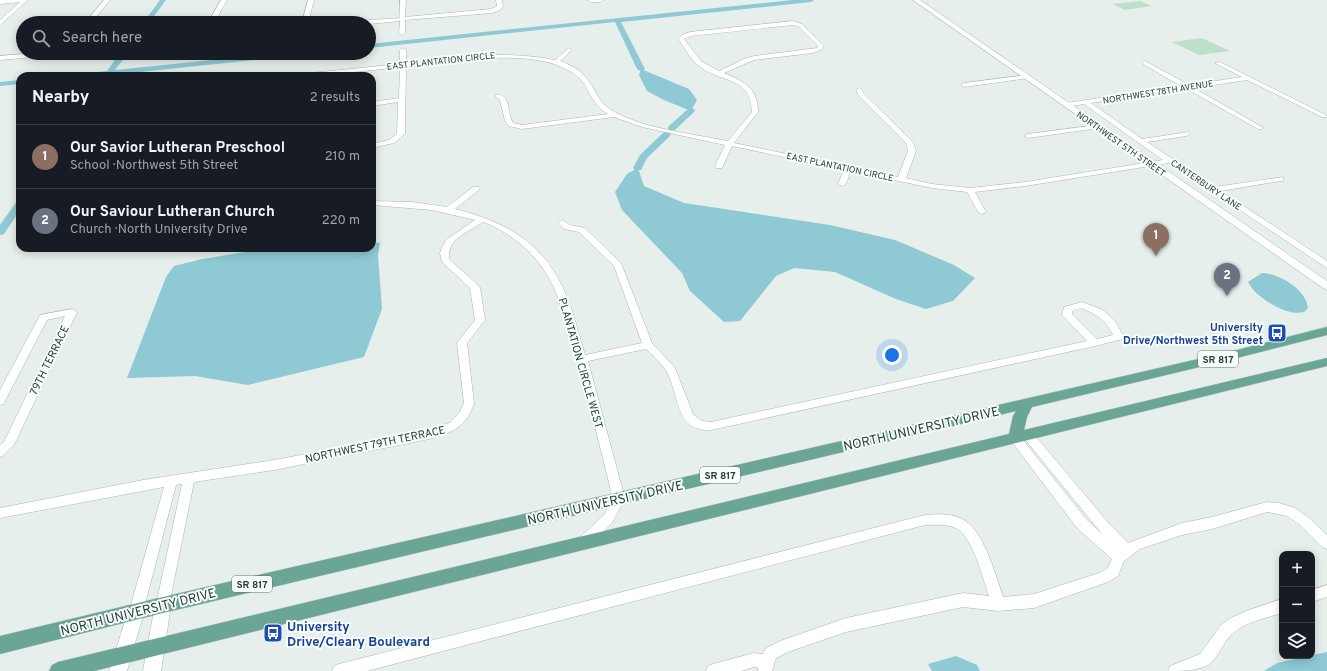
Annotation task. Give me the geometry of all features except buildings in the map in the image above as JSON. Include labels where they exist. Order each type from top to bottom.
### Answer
[{"type":"main road","name":"NORTH UNIVERSITY DRIVE","points":[[0,645],[163,605],[1233,355],[1327,331]]},
{"type":"main road","name":"SR 817","points":[[58,671],[121,663],[156,647],[1327,362]]},
{"type":"main road","points":[[1021,436],[1020,416],[1028,403]]},
{"type":"street","points":[[0,2],[25,0]]},
{"type":"street","points":[[0,24],[25,0]]},
{"type":"street","points":[[94,16],[107,0]]},
{"type":"street","points":[[215,16],[224,0]]},
{"type":"street","points":[[307,16],[311,0]]},
{"type":"street","points":[[402,33],[403,0]]},
{"type":"street","points":[[376,21],[492,11],[498,9],[500,6],[499,0]]},
{"type":"street","points":[[590,0],[601,0]]},
{"type":"street","name":"NORTHWEST 5TH STREET","points":[[916,0],[1327,286]]},
{"type":"street","points":[[719,166],[730,143],[755,112],[756,106],[754,98],[746,87],[720,73],[704,67],[697,61],[681,39],[690,34],[793,23],[800,25],[821,46],[819,49],[813,51],[746,60],[720,73]]},
{"type":"street","points":[[376,145],[386,144],[396,140],[401,134],[403,50]]},
{"type":"street","points":[[556,62],[569,50]]},
{"type":"street","name":"EAST PLANTATION CIRCLE","points":[[335,72],[402,64],[506,55],[535,57],[572,68],[583,77],[596,100],[614,115],[644,126],[730,143],[848,170],[932,186],[970,190],[1025,184],[1170,161]]},
{"type":"street","points":[[0,58],[16,57]]},
{"type":"street","points":[[1145,63],[1260,128]]},
{"type":"street","points":[[1218,63],[1324,116]]},
{"type":"street","points":[[964,85],[1027,77]]},
{"type":"street","name":"NORTHWEST 78TH AVENUE","points":[[1066,105],[1249,78]]},
{"type":"street","points":[[859,90],[861,95],[909,142],[912,151],[901,180]]},
{"type":"street","points":[[498,96],[503,99],[508,121],[511,125],[522,126],[614,115]]},
{"type":"street","points":[[376,103],[401,100]]},
{"type":"street","name":"CANTERBURY LANE","points":[[1086,103],[1213,190],[1327,265]]},
{"type":"street","points":[[1028,136],[1098,127]]},
{"type":"street","points":[[1141,141],[1186,134]]},
{"type":"street","points":[[842,184],[848,170]]},
{"type":"street","points":[[1213,190],[1280,179]]},
{"type":"street","points":[[448,210],[476,189]]},
{"type":"street","points":[[970,190],[982,212]]},
{"type":"street","name":"PLANTATION CIRCLE WEST","points":[[376,203],[411,205],[448,210],[482,219],[526,243],[551,275],[559,289],[582,359],[619,499]]},
{"type":"street","name":"NORTHWEST 79TH TERRACE","points":[[0,513],[143,485],[171,482],[274,465],[429,435],[452,427],[461,421],[467,412],[469,402],[462,343],[480,320],[475,287],[445,260],[444,254],[446,245],[482,219]]},
{"type":"street","points":[[562,223],[567,227],[582,230],[618,265],[648,345],[670,368],[688,416],[698,425],[705,427],[1095,343],[1119,337],[1112,324],[1100,312],[1082,305],[1067,309],[1067,315],[1095,343]]},
{"type":"street","name":"79TH TERRACE","points":[[0,401],[43,317],[72,312],[8,445],[0,452]]},
{"type":"street","points":[[582,359],[648,345]]},
{"type":"street","points":[[1021,436],[1069,486],[1110,534],[1123,554]]},
{"type":"street","points":[[1021,436],[1055,490],[1082,524],[1123,554]]},
{"type":"street","points":[[152,671],[163,605],[189,479]]},
{"type":"street","points":[[121,663],[171,482]]},
{"type":"street","points":[[1055,490],[1069,486]]},
{"type":"street","points":[[583,544],[608,519],[619,499]]},
{"type":"street","points":[[713,671],[754,660],[766,666],[771,653],[785,646],[846,625],[963,600],[998,604],[1034,601],[1103,578],[1112,572],[1123,554],[1136,545],[1182,529],[1267,507],[1279,508],[1291,512],[1304,521],[1327,543]]},
{"type":"street","points":[[339,671],[925,520],[948,520],[961,524],[981,554],[998,604]]},
{"type":"street","points":[[1315,595],[1327,591]]},
{"type":"street","points":[[1175,671],[1205,659],[1226,630],[1234,624],[1246,618],[1279,607]]},
{"type":"green space","points":[[1140,1],[1152,6],[1125,10],[1113,4]]},
{"type":"green space","points":[[1202,38],[1230,51],[1199,55],[1172,42]]},
{"type":"water","points":[[641,69],[689,89],[697,100],[691,111],[647,91],[639,75]]},
{"type":"water","points":[[638,168],[644,186],[684,203],[830,225],[895,240],[954,265],[975,278],[953,301],[926,309],[896,299],[835,272],[794,268],[776,276],[740,321],[724,322],[690,291],[682,273],[622,210],[615,192],[627,174]]},
{"type":"water","points":[[376,242],[380,243],[378,255],[382,309],[364,357],[248,385],[195,376],[127,378],[166,277],[174,266],[202,259],[245,252],[376,252]]},
{"type":"water","points":[[1262,273],[1276,276],[1291,284],[1302,295],[1308,308],[1304,312],[1289,312],[1272,304],[1257,294],[1248,282]]},
{"type":"water","points":[[1327,652],[1327,671],[1264,671],[1277,663],[1295,659],[1315,659],[1315,655]]},
{"type":"water","points":[[956,656],[977,665],[980,671],[932,671],[928,664]]},
{"type":"waterway","points":[[151,16],[163,0]]},
{"type":"waterway","points":[[617,20],[811,0]]},
{"type":"waterway","points":[[376,45],[617,20]]},
{"type":"waterway","points":[[617,20],[641,69]]},
{"type":"waterway","points":[[110,72],[119,60]]},
{"type":"waterway","points":[[116,72],[232,60]]},
{"type":"waterway","points":[[0,84],[16,82]]},
{"type":"waterway","points":[[672,128],[691,111]]},
{"type":"waterway","points":[[638,168],[643,157],[667,134]]},
{"type":"waterway","points":[[0,232],[16,209]]},
{"type":"place","name":"Our Savior Lutheran Preschool","points":[[1156,256]]},
{"type":"place","name":"Our Saviour Lutheran Church","points":[[1227,296]]},
{"type":"place","name":"University Drive/Northwest 5th Street","points":[[1277,333]]},
{"type":"place","name":"University Drive/Cleary Boulevard","points":[[273,633]]}]
